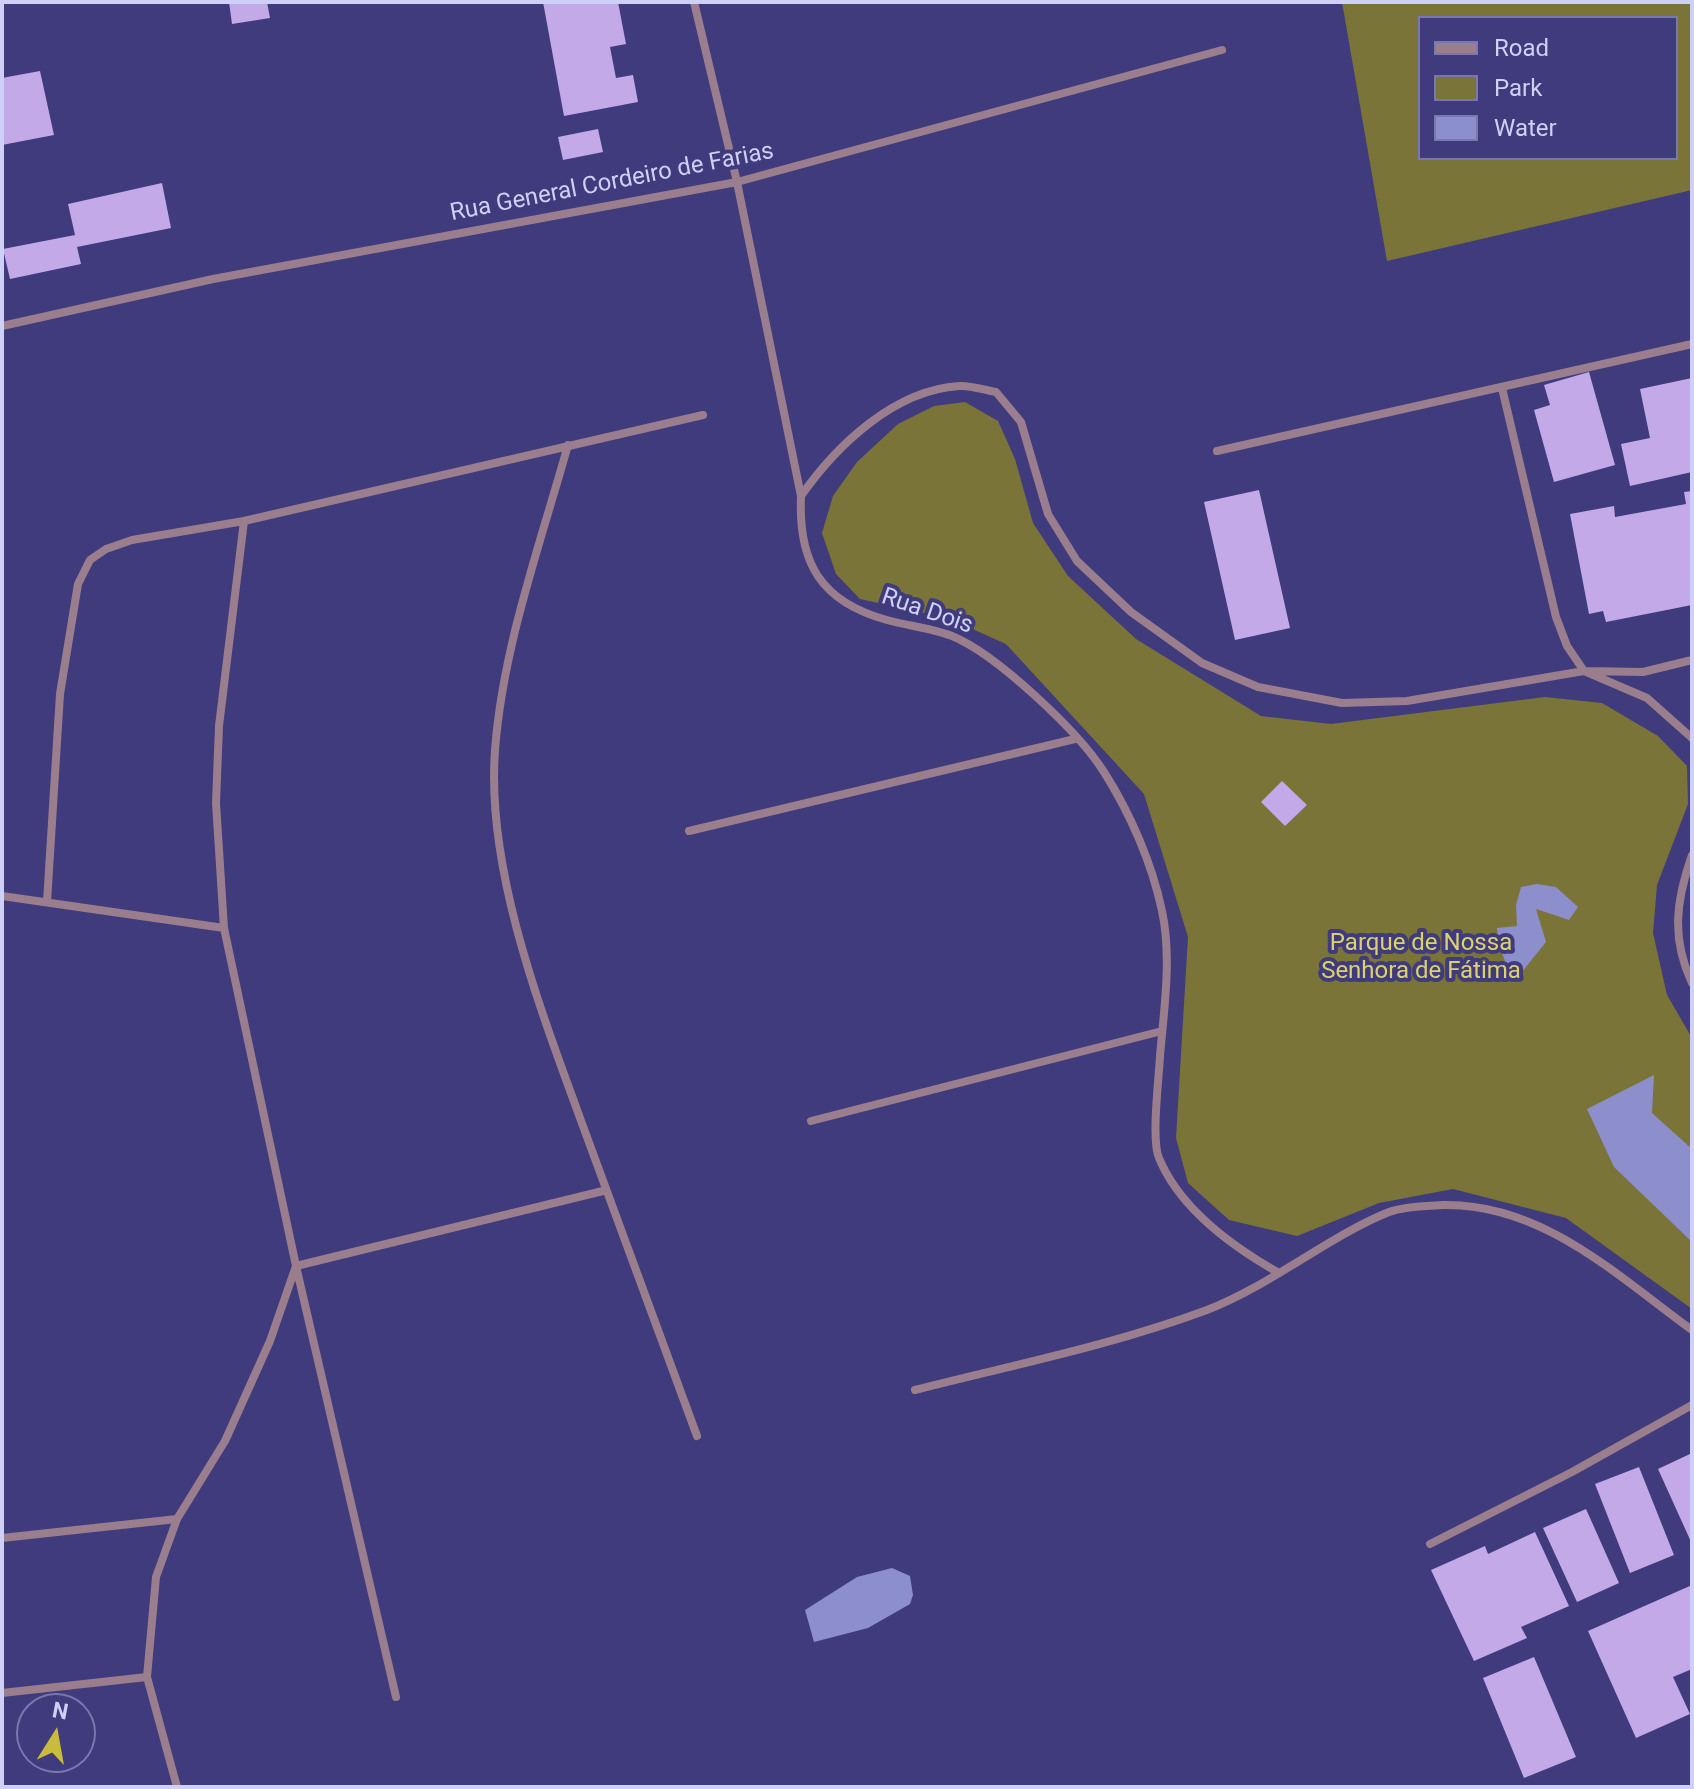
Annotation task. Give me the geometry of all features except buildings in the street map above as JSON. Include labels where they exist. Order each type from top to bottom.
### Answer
[{"type":"street","name":"Rua Dois","points":[[694,2],[737,182],[801,496],[800,519],[810,568],[838,601],[883,619],[952,636],[994,660],[1103,770],[1138,837],[1162,911],[1166,960],[1157,1156],[1175,1187],[1212,1227],[1279,1273]]},
{"type":"street","name":"Rua General Cordeiro de Farias","points":[[2,326],[213,279],[737,182],[1222,50]]},
{"type":"street","points":[[1217,451],[1692,344]]},
{"type":"street","points":[[801,496],[828,458],[863,428],[914,398],[960,386],[996,392],[1021,422],[1048,514],[1077,561],[1131,612],[1202,663],[1258,687],[1342,703],[1407,701],[1584,671],[1643,672],[1692,660]]},
{"type":"street","points":[[1502,388],[1556,617],[1567,646],[1584,671],[1647,698],[1692,738]]},
{"type":"street","points":[[47,902],[60,694],[78,584],[90,560],[106,549],[132,540],[244,521],[703,415]]},
{"type":"street","points":[[568,445],[507,660],[495,752],[496,821],[515,916],[539,1006],[603,1191],[697,1436]]},
{"type":"street","points":[[244,521],[219,726],[216,803],[224,928],[296,1266],[396,1697]]},
{"type":"street","points":[[689,831],[1075,739]]},
{"type":"street","points":[[1692,855],[1678,893],[1676,929],[1692,983]]},
{"type":"street","points":[[2,896],[224,928]]},
{"type":"street","points":[[811,1121],[1162,1031]]},
{"type":"street","points":[[296,1266],[603,1191]]},
{"type":"street","points":[[915,1390],[1121,1339],[1210,1309],[1391,1212],[1429,1206],[1469,1205],[1519,1216],[1567,1239],[1692,1330]]},
{"type":"street","points":[[177,1787],[147,1677],[156,1577],[177,1519],[225,1441],[270,1341],[296,1266]]},
{"type":"street","points":[[1430,1544],[1572,1472],[1692,1405]]},
{"type":"street","points":[[2,1538],[177,1519]]},
{"type":"street","points":[[2,1693],[147,1677]]},
{"type":"green space","points":[[1342,2],[1692,2],[1692,190],[1387,261]]},
{"type":"green space","name":"Parque de Nossa Senhora de Fátima","points":[[965,402],[998,421],[1015,459],[1033,523],[1068,576],[1136,639],[1261,716],[1331,724],[1545,697],[1602,703],[1658,736],[1687,766],[1688,804],[1657,885],[1653,933],[1667,995],[1692,1038],[1692,1309],[1566,1218],[1453,1189],[1379,1203],[1297,1236],[1229,1220],[1188,1183],[1176,1138],[1188,937],[1144,794],[1006,644],[950,619],[860,599],[836,574],[822,533],[833,496],[857,462],[898,424],[934,406]]},
{"type":"water","points":[[1537,884],[1556,887],[1578,907],[1569,920],[1536,909],[1546,942],[1513,983],[1498,942],[1497,928],[1517,926],[1516,905],[1521,887]]},
{"type":"water","points":[[1654,1075],[1652,1113],[1692,1149],[1692,1242],[1614,1167],[1587,1109]]},
{"type":"water","points":[[892,1568],[910,1576],[913,1595],[910,1604],[868,1628],[814,1642],[805,1610],[857,1577]]}]
